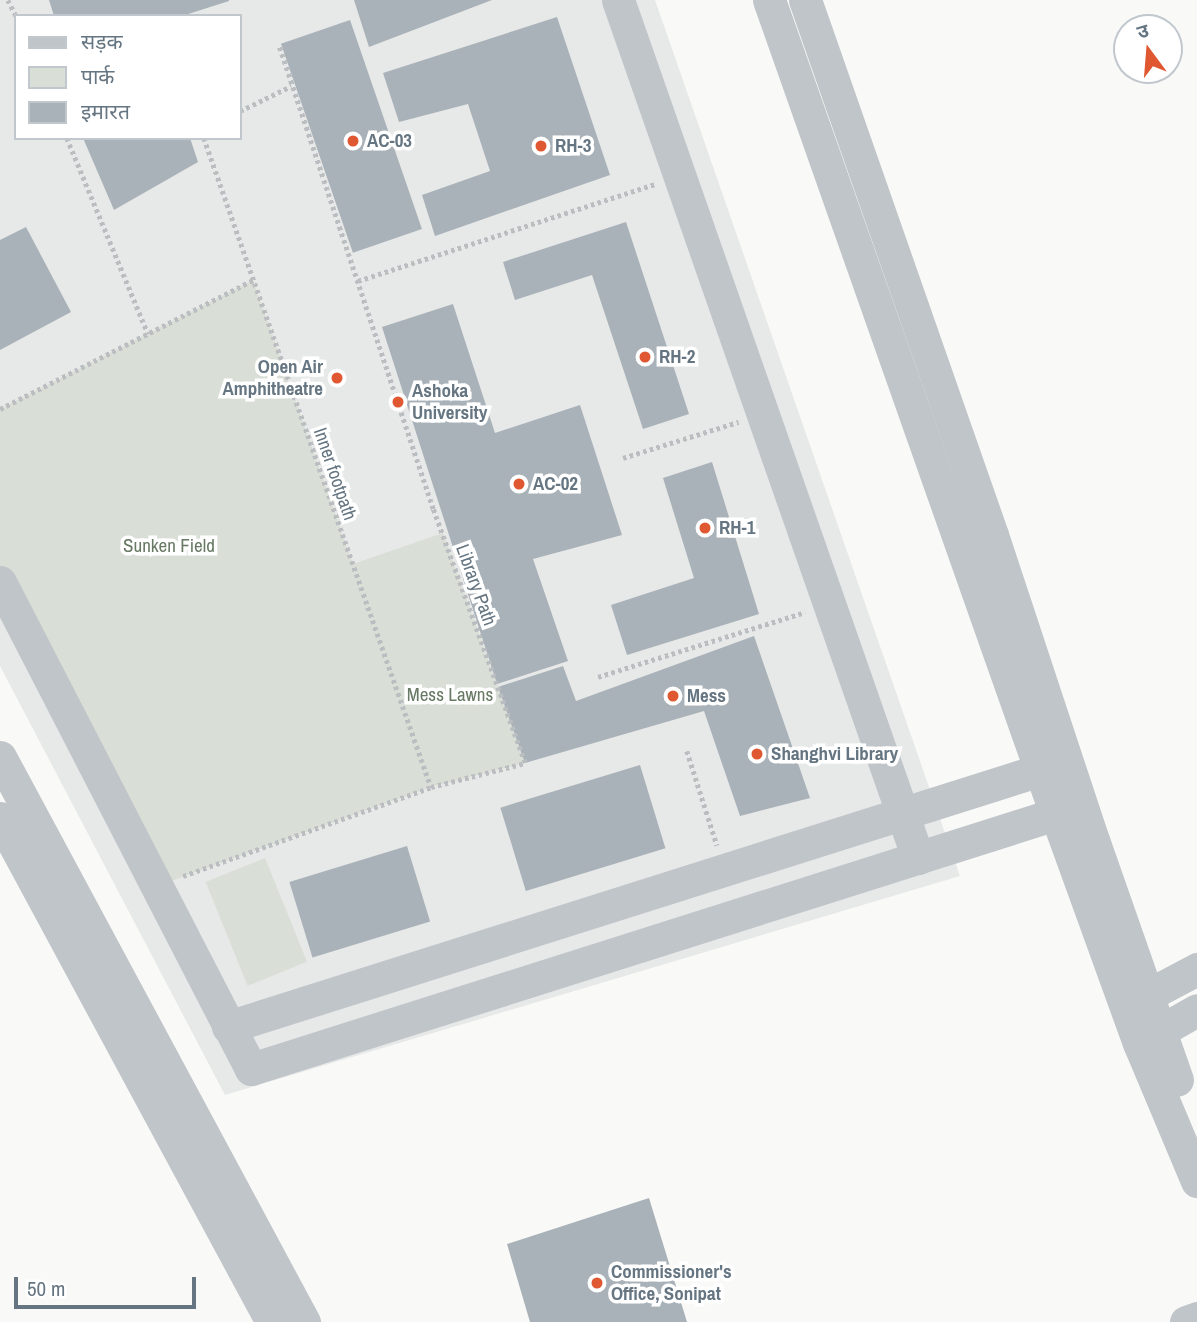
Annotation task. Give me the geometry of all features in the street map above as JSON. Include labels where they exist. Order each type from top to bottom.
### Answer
[{"type":"street","points":[[618,0],[918,858]]},
{"type":"street","points":[[769,0],[1040,770],[1056,814],[1137,1002],[1197,1181]]},
{"type":"street","points":[[805,0],[992,535],[1137,1002]]},
{"type":"street","points":[[0,582],[251,1069],[1056,814]]},
{"type":"street","points":[[0,757],[304,1322]]},
{"type":"street","points":[[228,1027],[1040,770]]},
{"type":"street","points":[[0,818],[272,1322]]},
{"type":"street","points":[[1137,1002],[1197,969]]},
{"type":"street","points":[[1150,1037],[1197,1010]]},
{"type":"street","points":[[1150,1037],[1197,1128]]},
{"type":"street","points":[[1186,1322],[1197,1318]]},
{"type":"path","name":"Library Path","points":[[157,886],[431,788],[525,763],[433,509],[290,86],[279,46]]},
{"type":"path","points":[[242,110],[290,86]]},
{"type":"path","points":[[68,140],[148,334]]},
{"type":"path","name":"Inner footpath","points":[[205,140],[431,788]]},
{"type":"path","points":[[358,281],[679,176]]},
{"type":"path","points":[[0,409],[253,280]]},
{"type":"path","points":[[623,457],[762,414]]},
{"type":"path","points":[[598,677],[829,605]]},
{"type":"path","points":[[687,751],[725,869]]},
{"type":"shaded area","name":"Ashoka University","points":[[0,0],[655,0],[960,876],[225,1095],[0,666]]},
{"type":"green space","name":"Sunken Field","points":[[253,280],[353,564],[443,533],[525,763],[431,787],[157,886],[0,582],[0,409]]},
{"type":"green space","points":[[265,858],[307,962],[248,986],[206,882]]},
{"type":"building","points":[[49,0],[229,0],[188,14],[53,14]]},
{"type":"building","points":[[354,0],[492,0],[369,47]]},
{"type":"building","name":"RH-3","points":[[557,17],[610,175],[435,236],[422,195],[490,171],[468,104],[399,122],[383,73]]},
{"type":"building","name":"AC-03","points":[[350,20],[422,229],[353,253],[281,44]]},
{"type":"building","points":[[84,140],[191,140],[198,162],[114,210]]},
{"type":"building","name":"RH-2","points":[[626,222],[689,414],[643,429],[592,275],[515,300],[503,262]]},
{"type":"building","points":[[26,227],[71,312],[0,350],[0,240]]},
{"type":"building","name":"AC-02","points":[[453,304],[495,433],[580,405],[622,535],[533,559],[568,661],[497,684],[382,327]]},
{"type":"building","name":"RH-1","points":[[712,462],[759,614],[627,655],[611,605],[694,578],[663,478]]},
{"type":"building","name":"Mess","points":[[754,636],[810,798],[740,816],[704,711],[525,763],[498,687],[563,666],[576,701]]},
{"type":"building","points":[[640,765],[665,848],[526,891],[500,808]]},
{"type":"building","points":[[407,846],[430,922],[312,958],[289,882]]},
{"type":"building","name":"Commissioner's Office, Sonipat","points":[[649,1198],[687,1322],[530,1322],[507,1244]]},
{"type":"place","name":"AC-03","points":[[353,141]]},
{"type":"place","name":"RH-3","points":[[541,146]]},
{"type":"place","name":"RH-2","points":[[645,357]]},
{"type":"place","name":"Open Air Amphitheatre","points":[[337,378]]},
{"type":"place","name":"Ashoka University","points":[[398,402]]},
{"type":"place","name":"AC-02","points":[[519,484]]},
{"type":"place","name":"RH-1","points":[[705,528]]},
{"type":"place","name":"Mess","points":[[673,696]]},
{"type":"place","name":"Shanghvi Library","points":[[757,754]]},
{"type":"place","name":"Commissioner's Office, Sonipat","points":[[597,1283]]},
{"type":"park label","name":"Mess Lawns","points":[[450,695]]}]
